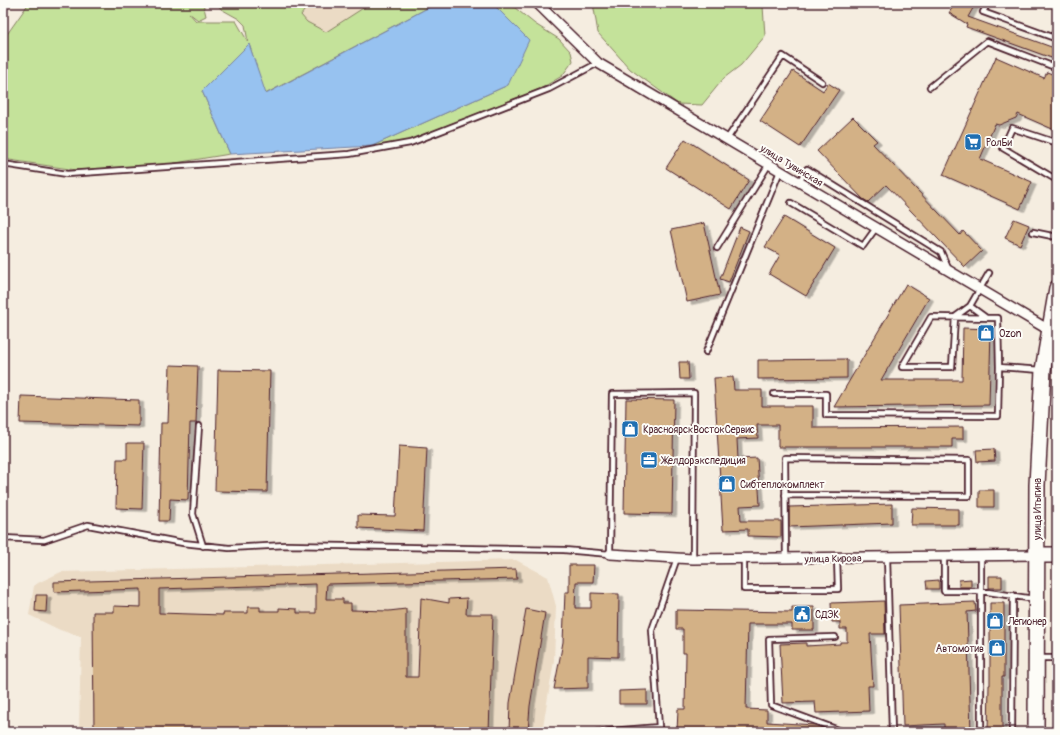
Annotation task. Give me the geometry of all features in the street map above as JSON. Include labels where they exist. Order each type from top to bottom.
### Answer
[{"type":"main road","name":"улица Итыгина","points":[[1036,732],[1037,485],[1043,370],[1057,288]]},
{"type":"main road","name":"улица Кирова","points":[[1037,555],[1057,555]]},
{"type":"street","name":"улица Тувинская","points":[[537,3],[598,63],[1049,330]]},
{"type":"street","name":"улица Кирова","points":[[610,554],[693,559],[1037,555]]},
{"type":"lane","points":[[988,3],[983,12],[1055,38],[1057,28]]},
{"type":"lane","points":[[930,88],[987,40],[1057,68]]},
{"type":"lane","points":[[727,139],[783,56],[822,82]]},
{"type":"lane","points":[[3,164],[67,174],[349,154],[410,143],[549,89],[598,63]]},
{"type":"lane","points":[[1057,143],[1012,128],[1003,148],[1056,179],[1057,173]]},
{"type":"lane","points":[[716,248],[768,164]]},
{"type":"lane","points":[[799,182],[807,169],[941,252],[949,272]]},
{"type":"lane","points":[[706,352],[780,171]]},
{"type":"lane","points":[[791,204],[863,246],[876,228]]},
{"type":"lane","points":[[1033,232],[1057,237]]},
{"type":"lane","points":[[954,317],[970,306],[989,273]]},
{"type":"lane","points":[[970,306],[986,317]]},
{"type":"lane","points":[[774,394],[826,394],[826,415],[998,416],[998,318],[986,317],[954,317],[930,317],[902,366],[952,367],[954,317]]},
{"type":"lane","points":[[999,367],[1043,370]]},
{"type":"lane","points":[[3,538],[44,540],[88,525],[183,543],[229,548],[286,545],[564,550],[610,554],[612,394],[694,393],[693,559]]},
{"type":"lane","points":[[199,426],[194,514],[203,546]]},
{"type":"lane","points":[[785,495],[969,496],[969,460],[785,458],[785,495],[786,558]]},
{"type":"lane","points":[[981,555],[981,732]]},
{"type":"lane","points":[[944,556],[944,591],[981,590],[1036,599]]},
{"type":"lane","points":[[887,557],[892,732]]},
{"type":"lane","points":[[598,732],[659,727],[652,630],[677,558]]},
{"type":"lane","points":[[744,559],[744,590],[838,589],[837,558]]},
{"type":"lane","points":[[1012,732],[1013,595]]},
{"type":"lane","points":[[834,637],[769,639],[771,705],[844,732]]},
{"type":"lane","points":[[1036,658],[1057,658]]},
{"type":"shaded area","points":[[230,3],[421,3],[282,72]]},
{"type":"shaded area","points":[[516,560],[548,577],[556,606],[554,661],[542,732],[79,732],[81,637],[60,630],[29,615],[34,586],[61,572]]},
{"type":"green space","points":[[29,3],[180,3],[182,5],[181,3],[203,3],[206,16],[198,20],[189,13],[196,21],[236,21],[248,42],[245,25],[239,19],[221,9],[217,3],[317,3],[307,7],[301,15],[307,22],[326,32],[371,3],[437,3],[265,94],[249,44],[202,91],[230,154],[163,165],[76,170],[3,159],[3,40]]},
{"type":"green space","points":[[492,3],[509,3],[535,24],[559,39],[571,52],[573,61],[562,76],[540,89],[399,144],[372,146],[508,85],[501,12]]},
{"type":"green space","points":[[593,3],[761,3],[763,6],[765,36],[741,65],[724,78],[702,105],[678,104],[630,69],[598,33]]},
{"type":"water","points":[[437,3],[492,3],[529,40],[508,85],[372,146],[230,154],[202,91],[249,44],[266,94]]},
{"type":"building","points":[[955,3],[976,3],[968,17],[1057,49],[1057,60],[966,27],[967,24],[949,13]]},
{"type":"building","name":"РолБи","points":[[996,57],[1044,78],[1047,72],[1057,76],[1057,131],[1018,114],[1016,118],[999,125],[995,124],[980,159],[1032,182],[1020,209],[943,175]]},
{"type":"building","points":[[793,71],[823,91],[828,83],[839,90],[800,147],[760,121]]},
{"type":"building","points":[[853,117],[877,141],[873,144],[960,235],[963,231],[982,251],[965,267],[886,185],[868,202],[863,199],[817,151]]},
{"type":"building","points":[[685,139],[749,180],[731,209],[666,168]]},
{"type":"building","points":[[784,217],[835,248],[806,296],[769,274],[780,255],[765,247]]},
{"type":"building","points":[[1014,219],[1029,225],[1020,245],[1005,238]]},
{"type":"building","points":[[704,223],[720,295],[687,302],[671,230]]},
{"type":"building","points":[[740,227],[749,231],[729,282],[720,279]]},
{"type":"building","points":[[906,284],[929,298],[881,380],[962,380],[963,328],[991,329],[989,405],[834,407]]},
{"type":"building","points":[[847,359],[847,378],[758,379],[758,360]]},
{"type":"building","points":[[679,362],[688,362],[689,379],[680,379]]},
{"type":"building","points":[[170,365],[198,366],[196,423],[190,423],[188,500],[170,499],[169,521],[159,521],[161,423],[168,423]]},
{"type":"building","points":[[218,370],[270,371],[267,492],[215,491]]},
{"type":"building","points":[[733,377],[734,390],[762,390],[762,406],[813,406],[813,428],[963,427],[963,439],[952,439],[952,447],[778,447],[778,425],[757,425],[758,438],[737,439],[738,459],[757,458],[760,505],[740,506],[741,521],[781,521],[781,537],[748,536],[748,529],[723,530],[714,378]]},
{"type":"building","points":[[21,396],[139,400],[139,426],[20,423]]},
{"type":"building","points":[[626,399],[674,400],[672,514],[624,513]]},
{"type":"building","points":[[127,443],[144,443],[142,509],[116,508],[117,459],[127,459]]},
{"type":"building","points":[[399,446],[427,448],[423,531],[358,528],[358,515],[395,516]]},
{"type":"building","points":[[994,449],[995,461],[977,462],[976,450]]},
{"type":"building","points":[[979,490],[994,490],[994,507],[979,507]]},
{"type":"building","points":[[892,504],[892,523],[789,527],[789,507]]},
{"type":"building","points":[[912,508],[959,509],[959,525],[911,525]]},
{"type":"building","points":[[569,565],[594,565],[593,582],[576,582],[575,608],[591,608],[591,593],[619,594],[618,657],[588,656],[588,688],[554,689],[563,642],[565,592],[569,592]]},
{"type":"building","points":[[516,569],[517,579],[327,584],[326,599],[343,599],[343,603],[351,603],[351,610],[389,611],[406,609],[406,677],[418,677],[421,598],[449,603],[449,599],[467,598],[466,614],[493,614],[489,732],[94,732],[93,612],[114,612],[114,606],[141,607],[141,589],[54,592],[54,582]],"holes":[[[316,584],[316,613],[297,613],[297,609],[279,608],[279,611],[260,611],[260,607],[248,607],[248,613],[223,613],[223,615],[159,613],[159,589]]]},
{"type":"building","points":[[989,576],[1002,576],[1002,588],[989,588]]},
{"type":"building","points":[[971,579],[971,587],[959,587],[959,580]]},
{"type":"building","points":[[939,580],[939,589],[927,589],[926,581]]},
{"type":"building","points":[[36,595],[47,595],[46,612],[35,611]]},
{"type":"building","points":[[884,601],[885,634],[870,634],[873,686],[868,686],[869,711],[816,713],[815,702],[783,703],[780,644],[806,643],[806,646],[840,644],[840,642],[847,642],[847,629],[840,629],[840,622],[832,622],[831,603]]},
{"type":"building","points":[[975,602],[976,611],[967,612],[971,732],[944,732],[944,724],[903,726],[899,605]]},
{"type":"building","points":[[990,603],[1004,603],[1002,732],[988,732],[990,685]]},
{"type":"building","points":[[792,607],[814,607],[814,630],[792,630],[792,624],[748,624],[746,709],[767,710],[767,722],[815,725],[828,730],[828,732],[677,732],[678,709],[685,709],[686,653],[683,653],[683,629],[676,629],[676,610],[792,612]]},
{"type":"building","points":[[526,609],[545,613],[530,706],[528,732],[509,732],[510,703]]},
{"type":"building","points":[[647,690],[647,704],[619,704],[619,691]]},
{"type":"place","name":"РолБи","points":[[973,142]]},
{"type":"place","name":"Ozon","points":[[986,333]]},
{"type":"place","name":"КрасноярскВостокСервис","points":[[630,429]]},
{"type":"place","name":"Желдорэкспедиция","points":[[649,460]]},
{"type":"place","name":"Сибтеплокомплект","points":[[727,484]]},
{"type":"place","name":"СДЭК","points":[[802,614]]},
{"type":"place","name":"Легионер","points":[[995,621]]},
{"type":"place","name":"Автомотив","points":[[997,648]]}]
